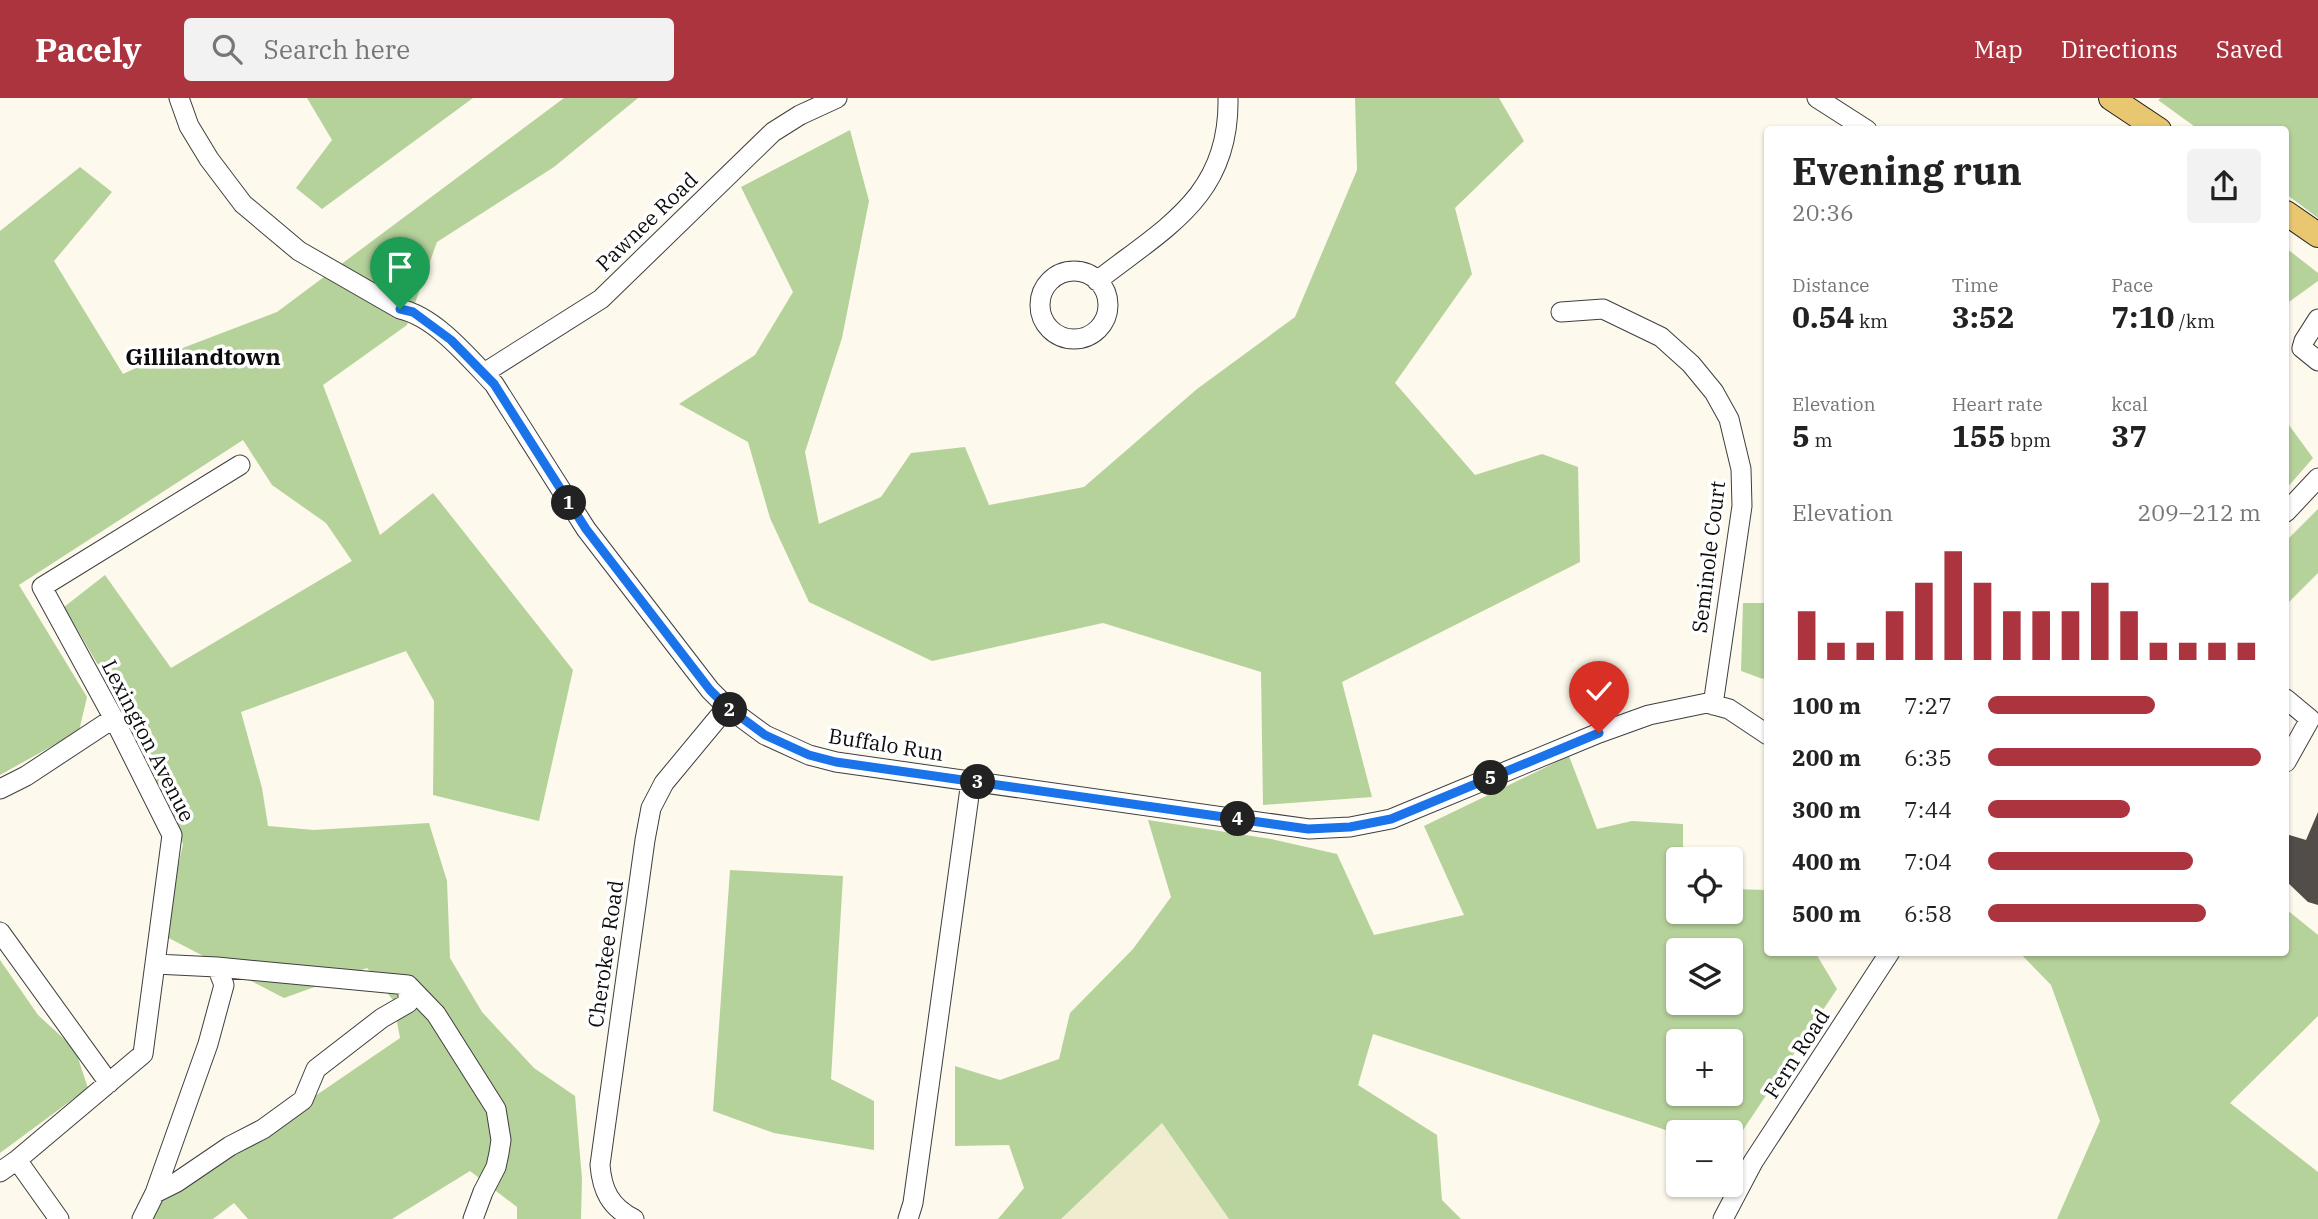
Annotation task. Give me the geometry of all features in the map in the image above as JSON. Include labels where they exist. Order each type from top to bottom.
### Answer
[{"type":"main road","points":[[2111,98],[2153,126]]},
{"type":"main road","points":[[2289,215],[2318,234]]},
{"type":"street","name":"Buffalo Run","points":[[179,98],[189,126],[209,159],[243,204],[299,251],[400,309],[413,312],[451,340],[484,373],[500,393],[586,529],[702,680],[727,707],[765,735],[809,755],[836,762],[1308,829],[1350,827],[1391,819],[1648,715],[1707,703],[1713,705]]},
{"type":"street","name":"Pawnee Road","points":[[484,373],[601,299],[773,132],[800,114],[837,98]]},
{"type":"street","points":[[1097,281],[1178,218],[1205,188],[1219,163],[1227,136],[1228,98]]},
{"type":"street","points":[[1817,98],[1861,126]]},
{"type":"street","name":"Seminole Court","points":[[1561,312],[1603,309],[1661,337],[1691,364],[1714,392],[1729,419],[1741,469],[1742,506],[1713,705]]},
{"type":"street","points":[[2318,319],[2302,348],[2318,361]]},
{"type":"street","name":"Lexington Avenue","points":[[0,1172],[143,1054],[173,835],[114,718],[42,587],[240,465]]},
{"type":"street","points":[[2289,509],[2318,478]]},
{"type":"street","points":[[2289,702],[2310,719],[2289,757]]},
{"type":"street","points":[[1713,705],[1729,709],[1764,732]]},
{"type":"street","name":"Cherokee Road","points":[[634,1219],[614,1206],[604,1192],[600,1165],[645,840],[651,808],[664,783],[727,707]]},
{"type":"street","points":[[0,789],[26,776],[114,718]]},
{"type":"street","points":[[908,1219],[913,1203],[971,781]]},
{"type":"street","points":[[0,932],[109,1083]]},
{"type":"street","name":"Fern Road","points":[[1723,1219],[1754,1162],[1887,956]]},
{"type":"street","points":[[155,964],[221,976],[408,985],[436,1014],[496,1109],[501,1140],[499,1153],[496,1167],[473,1219]]},
{"type":"street","points":[[142,1219],[155,1193],[208,1044],[221,976]]},
{"type":"street","points":[[155,1193],[177,1182],[230,1146],[263,1129],[303,1100],[316,1069],[382,1017],[408,1003],[408,985]]},
{"type":"street","points":[[17,1160],[60,1219]]},
{"type":"shaded area","points":[[1162,1123],[1229,1219],[1061,1219]]},
{"type":"green space","points":[[307,98],[473,98],[322,209],[296,188],[332,140]]},
{"type":"green space","points":[[564,98],[638,98],[554,167],[437,242],[407,325],[323,385],[380,535],[433,493],[573,670],[539,821],[433,795],[434,701],[406,651],[241,712],[262,788],[268,826],[314,830],[429,823],[447,881],[450,958],[482,1012],[534,1068],[575,1096],[582,1179],[581,1219],[517,1219],[517,1207],[470,1171],[392,1219],[248,1219],[234,1203],[213,1219],[135,1219],[400,1038],[393,1000],[367,968],[284,998],[163,935],[183,844],[135,728],[64,607],[105,575],[171,668],[352,561],[326,523],[272,485],[243,440],[19,585],[87,697],[79,731],[0,775],[0,231],[80,167],[112,192],[54,261],[123,374],[159,357],[277,312]]},
{"type":"green space","points":[[1355,98],[1499,98],[1524,141],[1455,208],[1472,274],[1395,383],[1475,475],[1542,454],[1578,467],[1580,562],[1342,682],[1372,797],[1263,805],[1261,672],[1103,623],[932,661],[809,602],[770,518],[748,442],[679,404],[755,355],[793,292],[741,187],[850,130],[869,201],[842,338],[805,452],[819,524],[881,497],[911,453],[965,447],[989,505],[1084,487],[1197,389],[1295,317],[1357,170]]},
{"type":"green space","points":[[2318,98],[2318,218],[2289,196],[2289,126],[2194,126],[2158,100]]},
{"type":"green space","points":[[2289,250],[2318,273],[2318,281],[2289,302]]},
{"type":"green space","points":[[2289,425],[2313,458],[2289,486]]},
{"type":"green space","points":[[2318,509],[2318,573],[2289,602],[2289,538]]},
{"type":"green space","points":[[1743,603],[1764,603],[1764,678],[1741,671]]},
{"type":"green space","points":[[1569,756],[1597,829],[1632,821],[1683,824],[1683,847],[1666,847],[1666,924],[1743,924],[1743,889],[1764,890],[1764,956],[1817,956],[1837,989],[1743,1130],[1743,1120],[1666,1120],[1666,1130],[1373,1034],[1358,1085],[1437,1135],[1442,1200],[1461,1219],[1229,1219],[1162,1123],[1061,1219],[998,1219],[1024,1188],[1009,1145],[955,1146],[955,1066],[1000,1080],[1059,1059],[1070,1013],[1133,949],[1171,897],[1148,820],[1271,839],[1337,854],[1374,935],[1464,915],[1424,826]]},
{"type":"green space","points":[[730,870],[843,876],[831,1079],[874,1101],[874,1150],[774,1133],[713,1111]]},
{"type":"green space","points":[[2289,911],[2318,935],[2318,1016],[2230,1103],[2318,1172],[2318,1219],[2057,1219],[2100,1121],[2051,985],[2023,956],[2289,956]]},
{"type":"green space","points":[[0,960],[38,1015],[75,1049],[88,1088],[0,1153]]},
{"type":"building","points":[[2318,812],[2318,905],[2308,902],[2289,884],[2289,835],[2306,840]]},
{"type":"district","name":"Gillilandtown","points":[[203,357]]},
{"type":"route","points":[[400,309],[413,312],[451,340],[494,384],[586,529],[710,690],[745,722],[786,746],[809,755],[836,762],[1308,829],[1350,827],[1391,819],[1599,733]]}]
